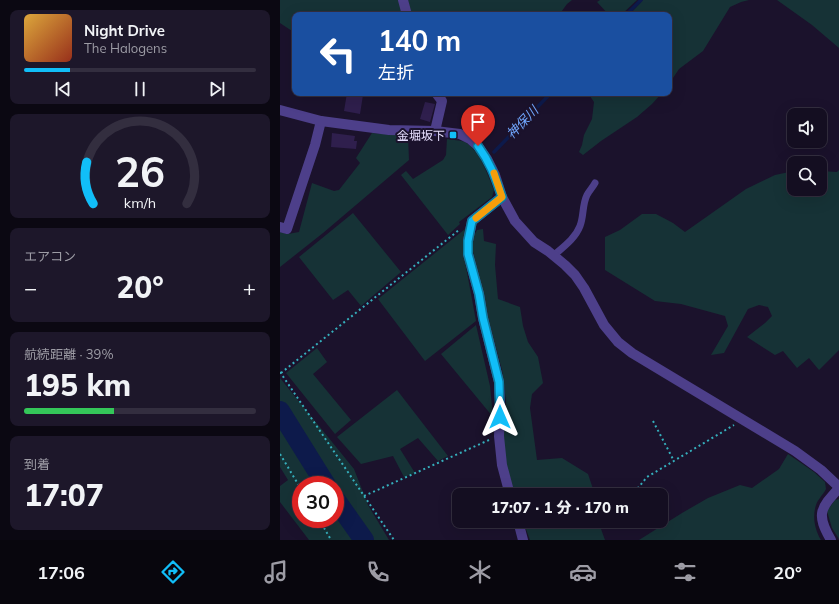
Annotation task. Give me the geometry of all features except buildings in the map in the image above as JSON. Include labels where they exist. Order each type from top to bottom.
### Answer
[{"type":"street","points":[[403,0],[407,12]]},
{"type":"street","points":[[434,131],[442,102],[438,96]]},
{"type":"street","points":[[280,110],[321,121],[389,130],[434,131],[460,134],[470,139],[478,146],[487,159],[495,175],[502,197],[515,221],[534,242],[565,265],[575,275],[584,288],[604,325],[618,342],[632,353],[795,451],[821,470],[839,487],[823,508],[821,516],[823,524],[831,540]]},
{"type":"street","points":[[280,227],[287,229],[315,145],[321,121]]},
{"type":"street","points":[[502,197],[467,224],[468,254],[479,294],[483,318],[499,382],[499,436],[502,464],[508,488]]},
{"type":"street","points":[[520,528],[523,540]]},
{"type":"lane","points":[[553,256],[572,239],[583,217],[586,196],[596,183]]},
{"type":"path","points":[[394,540],[280,373],[467,224]]},
{"type":"path","points":[[638,488],[647,477],[743,420]]},
{"type":"path","points":[[653,421],[674,461]]},
{"type":"path","points":[[364,496],[499,436]]},
{"type":"path","points":[[280,454],[293,476]]},
{"type":"path","points":[[324,528],[331,540]]},
{"type":"green space","points":[[280,0],[400,0],[404,12],[292,12],[292,31],[280,23]]},
{"type":"green space","points":[[408,0],[572,0],[561,12],[410,12]]},
{"type":"green space","points":[[600,0],[637,0],[624,12],[606,12],[597,2]]},
{"type":"green space","points":[[643,0],[749,0],[730,7],[703,51],[679,69],[672,80],[672,12],[632,12]]},
{"type":"green space","points":[[777,0],[839,0],[839,48],[812,25]]},
{"type":"green space","points":[[590,96],[659,96],[637,117],[583,155],[579,152],[584,135],[592,119],[594,102]]},
{"type":"green space","points":[[372,133],[408,136],[409,160],[323,233],[280,267],[280,232],[288,234],[299,232],[312,183],[334,191],[339,190],[360,163],[356,158]]},
{"type":"green space","points":[[447,139],[463,141],[475,151],[483,164],[494,190],[492,197],[459,222],[460,224],[448,235],[401,175],[406,171],[413,179],[443,160],[446,155]]},
{"type":"green space","points":[[839,170],[839,350],[819,370],[809,358],[797,368],[783,351],[775,355],[747,337],[772,316],[768,307],[759,305],[748,309],[724,353],[711,355],[728,326],[725,316],[681,304],[655,301],[605,270],[605,237],[620,230],[642,214],[656,214],[673,223],[685,232],[746,189],[775,175],[787,172],[787,196],[827,196],[827,171],[837,172]]},
{"type":"green space","points":[[353,213],[401,272],[361,306],[348,290],[333,300],[299,257]]},
{"type":"green space","points":[[465,229],[464,256],[476,321],[425,361],[378,299]]},
{"type":"green space","points":[[483,229],[484,241],[496,244],[495,265],[498,299],[520,307],[523,326],[528,342],[538,357],[543,383],[532,394],[530,408],[537,460],[562,458],[588,474],[593,488],[513,488],[506,466],[503,438],[506,401],[502,370],[487,315],[473,252],[473,237],[477,230]]},
{"type":"green space","points":[[476,325],[490,386],[493,417],[441,354]]},
{"type":"green space","points":[[317,348],[327,362],[313,374],[351,420],[335,434],[286,373]]},
{"type":"green space","points":[[280,378],[354,469],[368,505],[389,540],[309,540],[300,528],[344,528],[344,476],[292,476],[292,518],[280,502],[280,486],[288,480],[280,467]]},
{"type":"green space","points":[[397,390],[448,456],[438,461],[418,438],[400,449],[415,473],[404,477],[393,456],[361,464],[337,437]]},
{"type":"green space","points":[[788,454],[814,472],[825,482],[826,489],[817,503],[814,514],[817,532],[821,540],[639,540],[658,528],[668,528],[668,522],[708,498],[740,485],[752,488],[779,469]]},
{"type":"green space","points":[[839,499],[839,539],[832,528],[827,511],[835,500]]},
{"type":"green space","points":[[526,528],[601,528],[605,540],[530,540]]},
{"type":"waterway","name":"神保川","points":[[629,12],[641,0]]},
{"type":"waterway","name":"神保川","points":[[494,152],[548,96]]},
{"type":"waterway","points":[[280,411],[320,476]]},
{"type":"waterway","points":[[344,512],[364,540]]},
{"type":"slow traffic","points":[[476,218],[502,197],[494,173]]},
{"type":"place","name":"金堀坂下","points":[[453,135]]},
{"type":"route","points":[[478,146],[495,175],[502,197],[472,221],[468,241],[468,254],[479,294],[483,318],[499,382],[500,417]]}]
